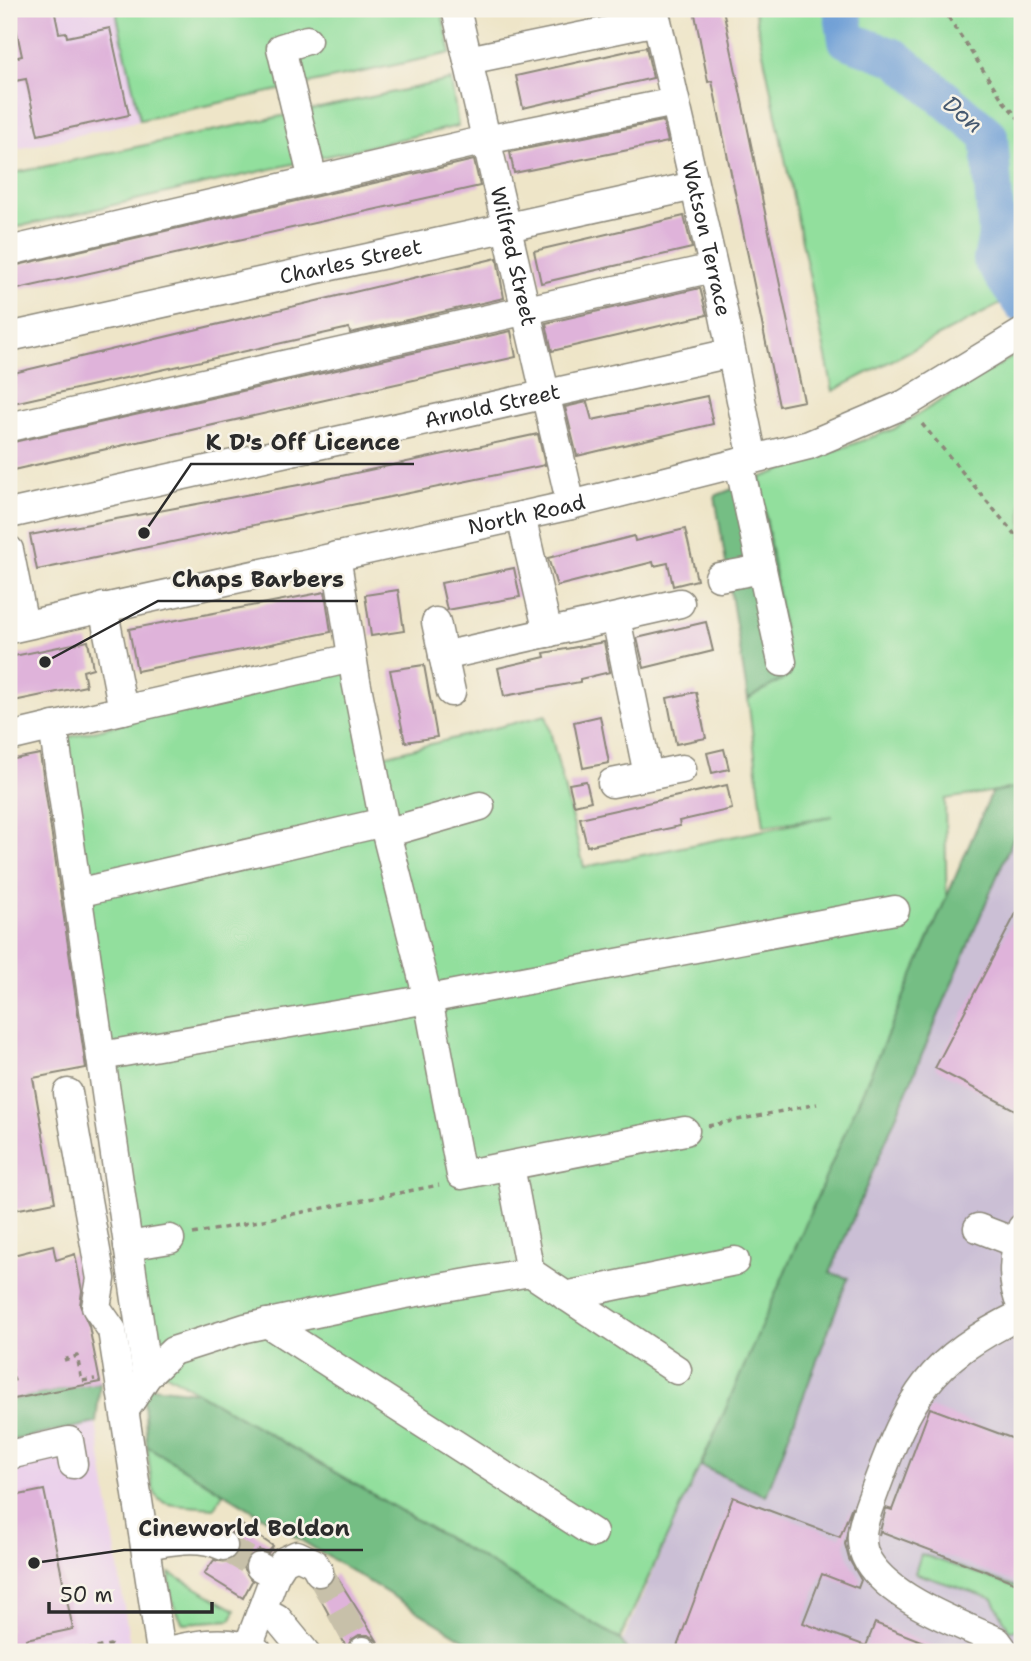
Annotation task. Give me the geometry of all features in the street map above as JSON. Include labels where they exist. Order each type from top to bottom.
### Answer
[{"type":"street","name":"Wilfred Street","points":[[456,9],[570,505]]},
{"type":"street","name":"Watson Terrace","points":[[468,60],[657,21],[731,353],[762,569],[782,662]]},
{"type":"street","points":[[282,47],[313,180]]},
{"type":"street","points":[[9,251],[486,140],[675,102]]},
{"type":"street","name":"Charles Street","points":[[9,338],[694,186]]},
{"type":"street","points":[[9,427],[713,268]]},
{"type":"street","name":"North Road","points":[[17,627],[570,505],[809,445],[905,404],[1012,339]]},
{"type":"street","name":"Arnold Street","points":[[9,514],[731,353]]},
{"type":"street","points":[[521,516],[548,633]]},
{"type":"street","points":[[9,550],[17,627]]},
{"type":"street","points":[[336,556],[352,658],[385,827],[428,999],[461,1175],[685,1131]]},
{"type":"street","points":[[719,577],[762,569]]},
{"type":"street","points":[[443,656],[680,603]]},
{"type":"street","points":[[103,607],[123,710]]},
{"type":"street","points":[[616,618],[648,775]]},
{"type":"street","points":[[436,622],[451,692]]},
{"type":"street","points":[[9,737],[352,658]]},
{"type":"street","points":[[52,726],[147,1376]]},
{"type":"street","points":[[612,783],[682,769]]},
{"type":"street","points":[[77,892],[480,806]]},
{"type":"street","points":[[101,1056],[428,999],[895,910]]},
{"type":"street","points":[[68,1093],[102,1279],[91,1307],[112,1330],[162,1652],[219,1643],[276,1650]]},
{"type":"street","points":[[510,1166],[530,1272]]},
{"type":"street","points":[[978,1228],[1020,1236],[1014,1271],[1022,1307]]},
{"type":"street","points":[[128,1246],[170,1239]]},
{"type":"street","points":[[565,1296],[735,1261]]},
{"type":"street","points":[[125,1410],[147,1376],[173,1351],[267,1323],[400,1295],[530,1272],[677,1370]]},
{"type":"street","points":[[1022,1314],[980,1334],[952,1356],[918,1390],[896,1434],[871,1502],[860,1544],[868,1562],[899,1592],[997,1641],[1006,1652],[1022,1646]]},
{"type":"street","points":[[267,1323],[593,1533]]},
{"type":"street","points":[[9,1455],[69,1441],[74,1464]]},
{"type":"street","points":[[145,1545],[188,1539],[211,1540],[223,1546]]},
{"type":"street","points":[[276,1650],[262,1610],[267,1571],[297,1555],[314,1563],[319,1572]]},
{"type":"street","points":[[262,1610],[276,1618],[276,1650]]},
{"type":"path","points":[[943,9],[1004,102],[1022,122]]},
{"type":"path","points":[[905,404],[1022,543]]},
{"type":"path","points":[[685,1131],[817,1104]]},
{"type":"path","points":[[170,1239],[440,1184],[461,1175]]},
{"type":"path","points":[[64,1360],[77,1356],[82,1381],[96,1379],[94,1371]]},
{"type":"path","points":[[9,1357],[15,1386]]},
{"type":"path","points":[[77,1652],[110,1644],[122,1652]]},
{"type":"shaded area","points":[[9,9],[232,9],[242,97],[9,151]]},
{"type":"shaded area","points":[[1022,817],[1022,1652],[618,1652],[697,1470]]},
{"type":"shaded area","points":[[96,1423],[131,1652],[9,1652],[9,1441]]},
{"type":"green space","points":[[119,9],[441,9],[451,53],[140,120],[117,16]]},
{"type":"green space","points":[[754,9],[1022,9],[1022,293],[833,391]]},
{"type":"green space","points":[[451,80],[458,126],[9,229],[9,174]]},
{"type":"green space","points":[[1022,351],[1022,787],[945,799],[947,931],[620,1639],[141,1359],[66,738],[364,661],[380,757],[546,715],[584,867],[833,816],[764,826],[748,699],[790,675],[760,478],[894,429]]},
{"type":"green space","points":[[760,478],[790,675],[748,699],[715,496]]},
{"type":"green space","points":[[1022,787],[1022,817],[830,1273],[848,1278],[766,1496],[701,1466],[992,792]]},
{"type":"green space","points":[[100,1382],[96,1423],[9,1441],[9,1400]]},
{"type":"green space","points":[[143,1386],[197,1392],[620,1639],[628,1652],[484,1652],[147,1446]]},
{"type":"green space","points":[[147,1446],[223,1493],[214,1508],[168,1504],[160,1500],[152,1484]]},
{"type":"green space","points":[[921,1554],[1022,1589],[1022,1630],[1009,1630],[993,1599],[915,1573]]},
{"type":"green space","points":[[170,1573],[235,1610],[231,1620],[183,1623],[172,1599]]},
{"type":"building","points":[[12,9],[54,9],[59,33],[66,32],[67,37],[110,28],[129,115],[38,135],[26,79],[15,81],[10,59],[22,56]]},
{"type":"building","points":[[694,9],[723,9],[804,401],[779,406],[712,81],[708,82]]},
{"type":"building","points":[[646,47],[653,78],[523,108],[516,76]]},
{"type":"building","points":[[663,121],[668,142],[514,173],[510,152]]},
{"type":"building","points":[[474,160],[480,186],[9,291],[9,267]]},
{"type":"building","points":[[684,216],[692,248],[541,283],[534,251]]},
{"type":"building","points":[[497,258],[504,298],[350,333],[349,328],[9,404],[9,374]]},
{"type":"building","points":[[700,288],[707,315],[552,351],[546,323]]},
{"type":"building","points":[[511,331],[516,357],[13,470],[9,456],[9,443]]},
{"type":"building","points":[[707,396],[713,424],[577,456],[565,407],[587,402],[592,420]]},
{"type":"building","points":[[538,434],[545,465],[37,570],[30,535],[304,484]]},
{"type":"building","points":[[685,529],[697,580],[673,586],[668,563],[654,566],[653,562],[557,586],[548,558],[634,536],[635,541]]},
{"type":"building","points":[[514,568],[520,597],[447,610],[441,583]]},
{"type":"building","points":[[398,590],[404,631],[371,636],[365,595]]},
{"type":"building","points":[[325,592],[331,632],[137,671],[129,629]]},
{"type":"building","points":[[706,622],[713,651],[644,668],[637,638]]},
{"type":"building","points":[[88,641],[93,668],[83,671],[86,686],[9,702],[9,657]]},
{"type":"building","points":[[604,642],[610,672],[580,679],[580,682],[504,696],[498,668],[545,657],[544,653]]},
{"type":"building","points":[[424,665],[437,737],[405,742],[390,670]]},
{"type":"building","points":[[696,692],[706,738],[676,744],[667,698]]},
{"type":"building","points":[[600,716],[609,763],[583,768],[574,722]]},
{"type":"building","points":[[724,749],[729,769],[712,773],[707,753]]},
{"type":"building","points":[[40,754],[86,1068],[33,1078],[55,1202],[9,1211],[9,760]]},
{"type":"building","points":[[586,781],[591,801],[574,805],[569,784]]},
{"type":"building","points":[[727,785],[732,809],[679,821],[680,826],[587,846],[580,818]]},
{"type":"building","points":[[1022,902],[1022,1095],[1015,1110],[935,1068]]},
{"type":"building","points":[[53,1245],[56,1260],[75,1254],[82,1291],[80,1305],[89,1326],[100,1382],[9,1400],[9,1256]]},
{"type":"building","points":[[930,1408],[1022,1442],[1022,1585],[880,1531],[886,1508],[892,1510]]},
{"type":"building","points":[[44,1490],[73,1629],[26,1639],[29,1652],[9,1652],[9,1497]]},
{"type":"building","points":[[733,1497],[840,1537],[852,1506],[845,1544],[849,1559],[861,1580],[858,1588],[822,1574],[803,1623],[866,1646],[875,1623],[949,1652],[675,1652]]},
{"type":"building","points":[[239,1523],[273,1546],[268,1553],[259,1550],[246,1559],[243,1568],[252,1581],[243,1598],[204,1574],[214,1560],[226,1562],[238,1553],[239,1543],[232,1533]]},
{"type":"building","points":[[335,1574],[378,1642],[368,1635],[359,1635],[351,1640],[347,1648],[314,1587],[328,1586]]},
{"type":"waterway","name":"Don","points":[[842,9],[847,40],[896,58],[989,136],[997,235],[992,260],[1022,304]]},
{"type":"tunnel","points":[[223,1546],[260,1567]]},
{"type":"tunnel","points":[[319,1572],[363,1651]]},
{"type":"place","name":"K D's Off Licence","points":[[144,533]]},
{"type":"place","name":"Chaps Barbers","points":[[45,662]]},
{"type":"place","name":"Cineworld Boldon","points":[[34,1563]]}]
